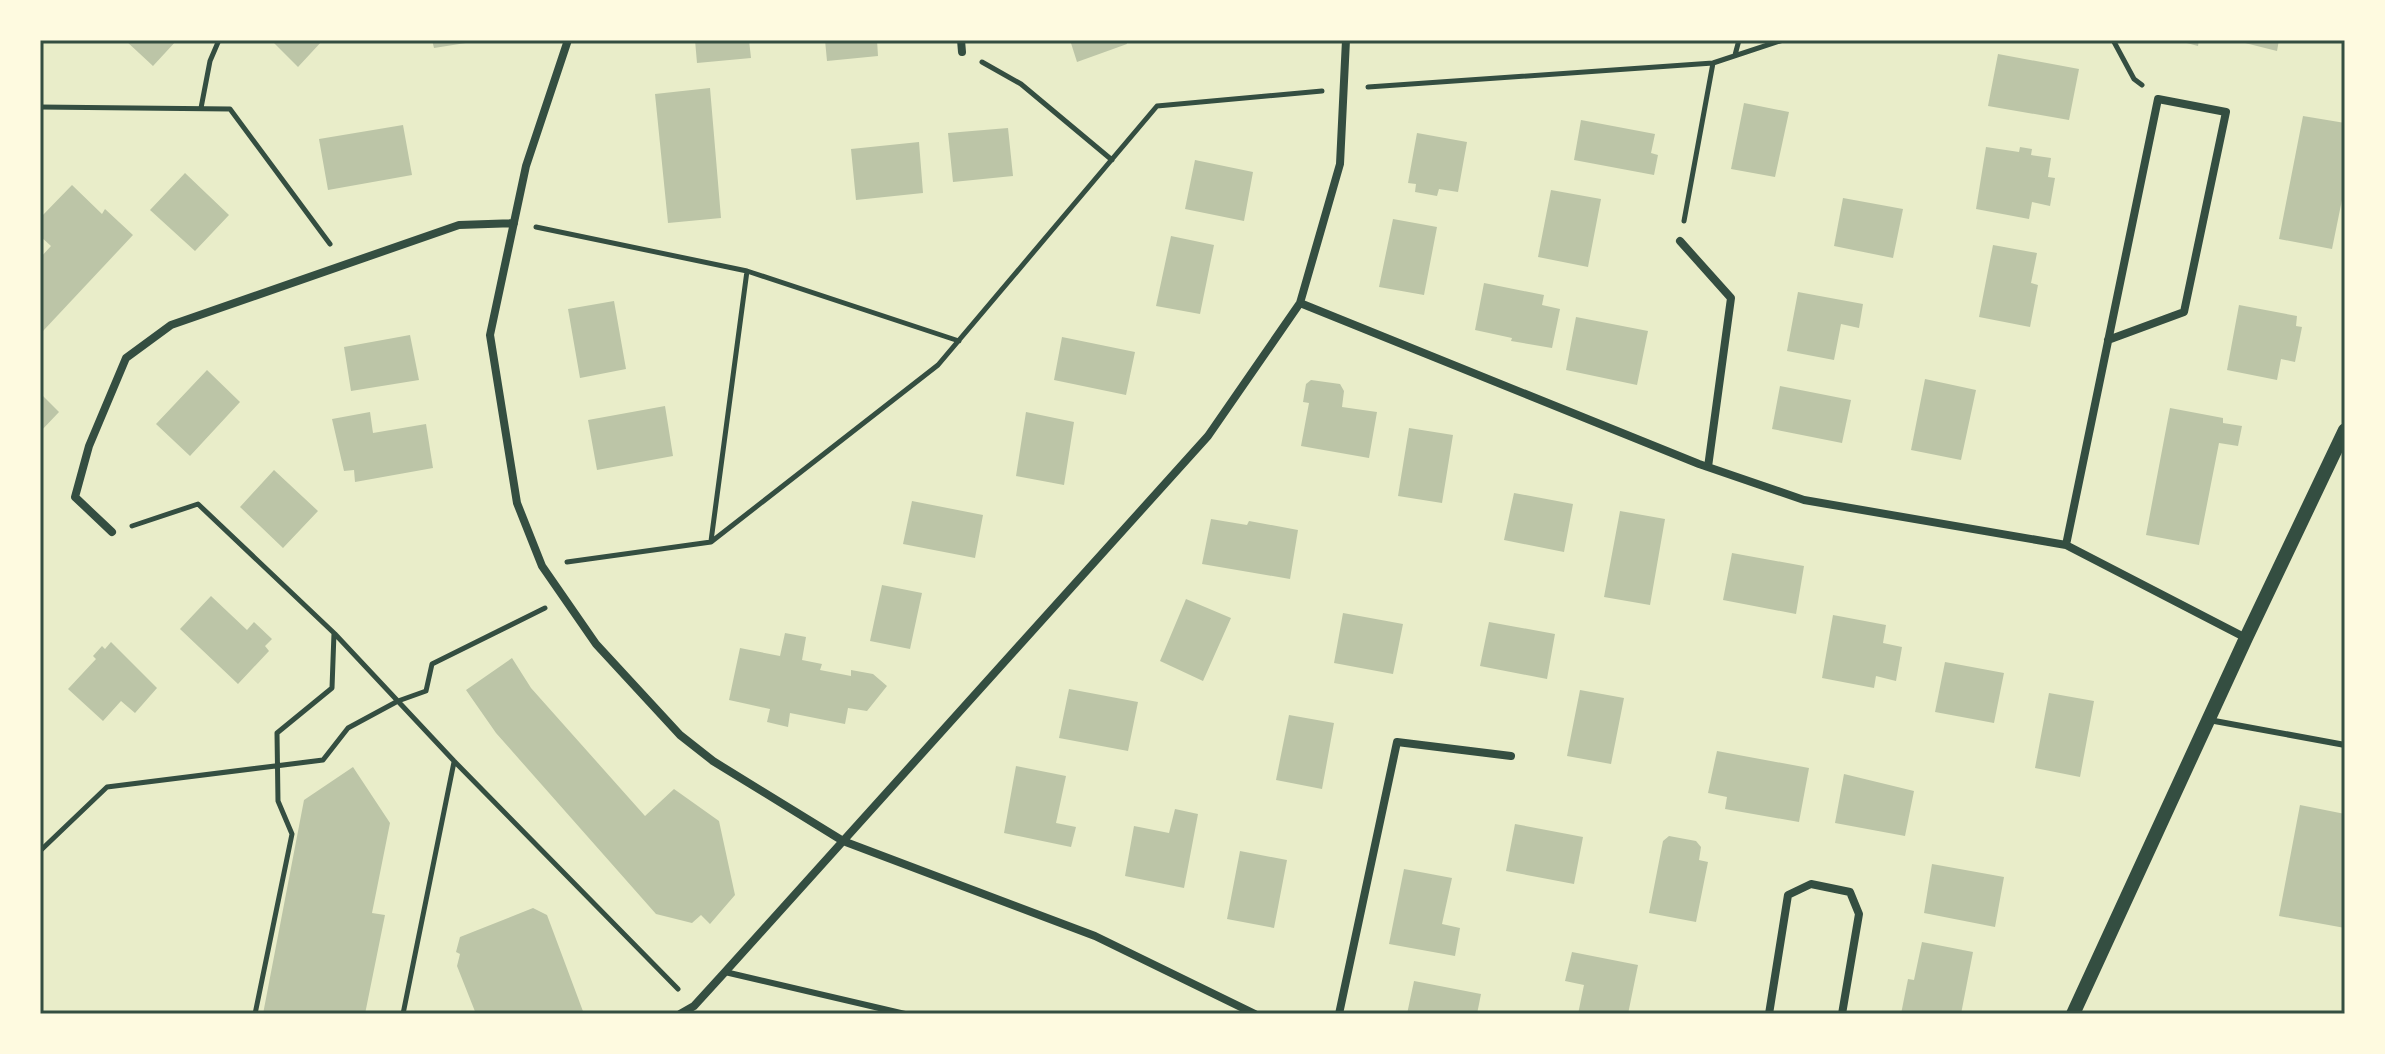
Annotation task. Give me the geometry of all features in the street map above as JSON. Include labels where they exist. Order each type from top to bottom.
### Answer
[{"type":"street","points":[[568,40],[526,166],[490,335],[517,503],[542,566],[564,599],[596,644],[680,735],[713,761],[843,841],[1095,936],[1255,1014]]},
{"type":"street","points":[[961,40],[962,52]]},
{"type":"street","points":[[680,1014],[694,1006],[1208,436],[1300,303],[1340,164],[1346,40]]},
{"type":"street","points":[[2066,545],[2108,340],[2158,99],[2226,112],[2184,312],[2108,340]]},
{"type":"street","points":[[112,532],[75,497],[89,446],[126,358],[171,325],[345,264],[459,225],[514,223]]},
{"type":"street","points":[[1680,241],[1731,298],[1708,467]]},
{"type":"street","points":[[1300,303],[1708,467],[1804,500],[2066,545],[2246,638]]},
{"type":"street","points":[[2073,1014],[2345,430]]},
{"type":"street","points":[[1339,1014],[1397,742],[1511,756]]},
{"type":"street","points":[[1769,1014],[1788,895],[1811,884],[1850,892],[1859,914],[1842,1014]]},
{"type":"lane","points":[[2209,720],[2345,745]]},
{"type":"lane","points":[[725,972],[905,1014]]},
{"type":"path","points":[[201,108],[210,61],[219,40]]},
{"type":"path","points":[[1735,56],[1739,40]]},
{"type":"path","points":[[542,566],[711,542],[938,365],[1157,106],[1344,89],[1713,63],[1783,40]]},
{"type":"path","points":[[2113,40],[2134,79],[2158,99]]},
{"type":"path","points":[[962,52],[1021,84],[1112,160]]},
{"type":"path","points":[[1680,241],[1713,63]]},
{"type":"path","points":[[40,107],[230,109],[345,264]]},
{"type":"path","points":[[514,223],[747,271],[959,341]]},
{"type":"path","points":[[711,542],[747,271]]},
{"type":"path","points":[[112,532],[198,504],[334,633],[454,761],[694,1006]]},
{"type":"path","points":[[40,851],[107,787],[323,760],[348,728],[398,701],[426,691],[432,664],[564,599]]},
{"type":"path","points":[[255,1014],[292,834],[278,801],[277,733],[332,688],[334,633]]},
{"type":"path","points":[[403,1014],[454,761]]},
{"type":"building","points":[[125,40],[177,40],[153,66]]},
{"type":"building","points":[[271,40],[323,40],[298,67]]},
{"type":"building","points":[[432,40],[472,40],[472,42],[434,48]]},
{"type":"building","points":[[695,40],[749,40],[751,58],[697,63]]},
{"type":"building","points":[[825,40],[877,40],[878,56],[827,61]]},
{"type":"building","points":[[1070,40],[1126,40],[1127,44],[1077,62]]},
{"type":"building","points":[[2175,40],[2199,40],[2198,46]]},
{"type":"building","points":[[2233,40],[2279,40],[2277,51]]},
{"type":"building","points":[[1998,54],[2079,69],[2069,120],[1988,106]]},
{"type":"building","points":[[710,88],[721,218],[668,223],[655,94]]},
{"type":"building","points":[[1744,103],[1789,112],[1775,177],[1731,169]]},
{"type":"building","points":[[2303,116],[2345,123],[2345,185],[2332,249],[2279,239]]},
{"type":"building","points":[[1581,120],[1655,134],[1651,153],[1658,155],[1654,175],[1574,160]]},
{"type":"building","points":[[403,125],[412,175],[328,190],[319,139]]},
{"type":"building","points":[[1008,128],[1013,176],[953,182],[948,133]]},
{"type":"building","points":[[1417,133],[1467,142],[1458,192],[1439,189],[1437,196],[1415,192],[1416,184],[1408,183]]},
{"type":"building","points":[[919,142],[923,193],[856,200],[851,149]]},
{"type":"building","points":[[1986,147],[2019,152],[2020,147],[2032,149],[2031,155],[2051,158],[2048,177],[2055,178],[2050,206],[2032,202],[2029,219],[1976,209]]},
{"type":"building","points":[[1195,160],[1253,172],[1244,221],[1185,209]]},
{"type":"building","points":[[185,173],[229,215],[195,251],[150,210]]},
{"type":"building","points":[[72,185],[102,214],[105,209],[133,235],[43,331],[40,328],[40,258],[51,246],[40,236],[40,218]]},
{"type":"building","points":[[1551,190],[1601,199],[1588,267],[1538,257]]},
{"type":"building","points":[[1843,198],[1903,209],[1893,258],[1834,246]]},
{"type":"building","points":[[1393,219],[1437,227],[1424,295],[1379,287]]},
{"type":"building","points":[[1171,236],[1214,245],[1200,314],[1156,306]]},
{"type":"building","points":[[1993,245],[2037,253],[2031,283],[2038,285],[2030,327],[1979,317]]},
{"type":"building","points":[[1484,283],[1544,295],[1542,305],[1560,309],[1552,348],[1511,341],[1512,338],[1475,330]]},
{"type":"building","points":[[1798,292],[1863,304],[1859,328],[1841,324],[1834,360],[1787,351]]},
{"type":"building","points":[[614,301],[626,369],[580,378],[568,309]]},
{"type":"building","points":[[2239,305],[2297,316],[2296,326],[2302,327],[2295,362],[2281,359],[2277,380],[2227,370]]},
{"type":"building","points":[[1576,317],[1648,331],[1637,385],[1566,370]]},
{"type":"building","points":[[410,335],[419,380],[351,391],[344,347]]},
{"type":"building","points":[[1062,337],[1135,352],[1126,395],[1054,380]]},
{"type":"building","points":[[207,370],[240,402],[190,456],[156,424]]},
{"type":"building","points":[[1925,379],[1976,390],[1961,460],[1911,450]]},
{"type":"building","points":[[1311,380],[1340,384],[1344,391],[1342,407],[1377,412],[1369,458],[1301,446],[1309,403],[1303,402],[1306,384]]},
{"type":"building","points":[[1780,386],[1851,400],[1842,443],[1772,429]]},
{"type":"building","points":[[40,393],[59,412],[40,432]]},
{"type":"building","points":[[665,406],[673,456],[597,470],[588,420]]},
{"type":"building","points":[[2170,408],[2223,418],[2223,423],[2242,426],[2238,446],[2219,443],[2199,545],[2146,535]]},
{"type":"building","points":[[370,412],[373,433],[426,424],[433,468],[355,482],[354,470],[344,471],[332,419]]},
{"type":"building","points":[[1026,412],[1074,422],[1064,485],[1016,476]]},
{"type":"building","points":[[1409,428],[1453,435],[1442,503],[1398,496]]},
{"type":"building","points":[[274,470],[318,511],[283,548],[240,507]]},
{"type":"building","points":[[1514,493],[1573,504],[1564,552],[1504,540]]},
{"type":"building","points":[[912,501],[983,515],[975,558],[903,544]]},
{"type":"building","points":[[1620,511],[1665,519],[1650,605],[1604,597]]},
{"type":"building","points":[[1211,519],[1247,525],[1249,521],[1298,530],[1290,579],[1202,564]]},
{"type":"building","points":[[1732,553],[1804,566],[1796,614],[1723,600]]},
{"type":"building","points":[[882,585],[922,593],[910,649],[870,641]]},
{"type":"building","points":[[211,596],[247,630],[254,622],[272,639],[265,646],[269,651],[238,684],[180,629]]},
{"type":"building","points":[[1186,599],[1231,618],[1203,681],[1160,661]]},
{"type":"building","points":[[1343,613],[1403,624],[1393,674],[1334,663]]},
{"type":"building","points":[[1833,615],[1886,625],[1883,643],[1902,647],[1896,681],[1876,676],[1874,688],[1822,678]]},
{"type":"building","points":[[1489,622],[1555,634],[1547,679],[1480,666]]},
{"type":"building","points":[[785,633],[806,637],[802,660],[822,664],[820,670],[851,676],[851,670],[873,674],[887,686],[867,711],[848,708],[845,724],[790,713],[788,727],[767,722],[770,709],[729,700],[740,648],[780,656]]},
{"type":"building","points":[[111,642],[157,688],[135,713],[121,701],[103,721],[68,689],[96,659],[93,656],[102,646],[105,649]]},
{"type":"building","points":[[512,658],[531,688],[645,816],[674,789],[719,821],[735,895],[710,924],[701,915],[692,923],[656,914],[496,733],[466,690]]},
{"type":"building","points":[[1945,662],[2004,673],[1994,723],[1935,712]]},
{"type":"building","points":[[1069,689],[1138,702],[1128,751],[1059,738]]},
{"type":"building","points":[[1580,690],[1624,698],[1611,764],[1567,756]]},
{"type":"building","points":[[2049,693],[2094,701],[2080,777],[2035,768]]},
{"type":"building","points":[[1289,715],[1334,723],[1322,789],[1276,780]]},
{"type":"building","points":[[1717,751],[1809,768],[1799,822],[1725,809],[1727,797],[1708,793]]},
{"type":"building","points":[[1016,766],[1066,776],[1056,823],[1076,827],[1071,847],[1004,833]]},
{"type":"building","points":[[353,767],[390,823],[372,913],[385,915],[365,1014],[263,1014],[304,800]]},
{"type":"building","points":[[1844,774],[1914,791],[1905,836],[1835,823]]},
{"type":"building","points":[[2300,805],[2345,814],[2345,928],[2279,916]]},
{"type":"building","points":[[1175,809],[1198,814],[1184,888],[1125,876],[1134,826],[1169,833]]},
{"type":"building","points":[[1515,824],[1583,837],[1574,884],[1506,871]]},
{"type":"building","points":[[1669,836],[1696,841],[1701,847],[1699,860],[1708,862],[1696,922],[1649,913],[1663,841]]},
{"type":"building","points":[[1240,851],[1287,860],[1274,928],[1227,919]]},
{"type":"building","points":[[1932,864],[2004,877],[1995,927],[1924,913]]},
{"type":"building","points":[[1404,869],[1452,878],[1442,924],[1460,928],[1455,956],[1389,944]]},
{"type":"building","points":[[533,908],[547,915],[584,1014],[476,1014],[457,966],[460,954],[456,952],[460,937]]},
{"type":"building","points":[[1922,942],[1973,952],[1961,1014],[1901,1014],[1908,979],[1914,980]]},
{"type":"building","points":[[1572,952],[1638,965],[1628,1014],[1578,1014],[1584,985],[1565,981]]},
{"type":"building","points":[[1414,981],[1481,994],[1477,1014],[1407,1014]]}]
